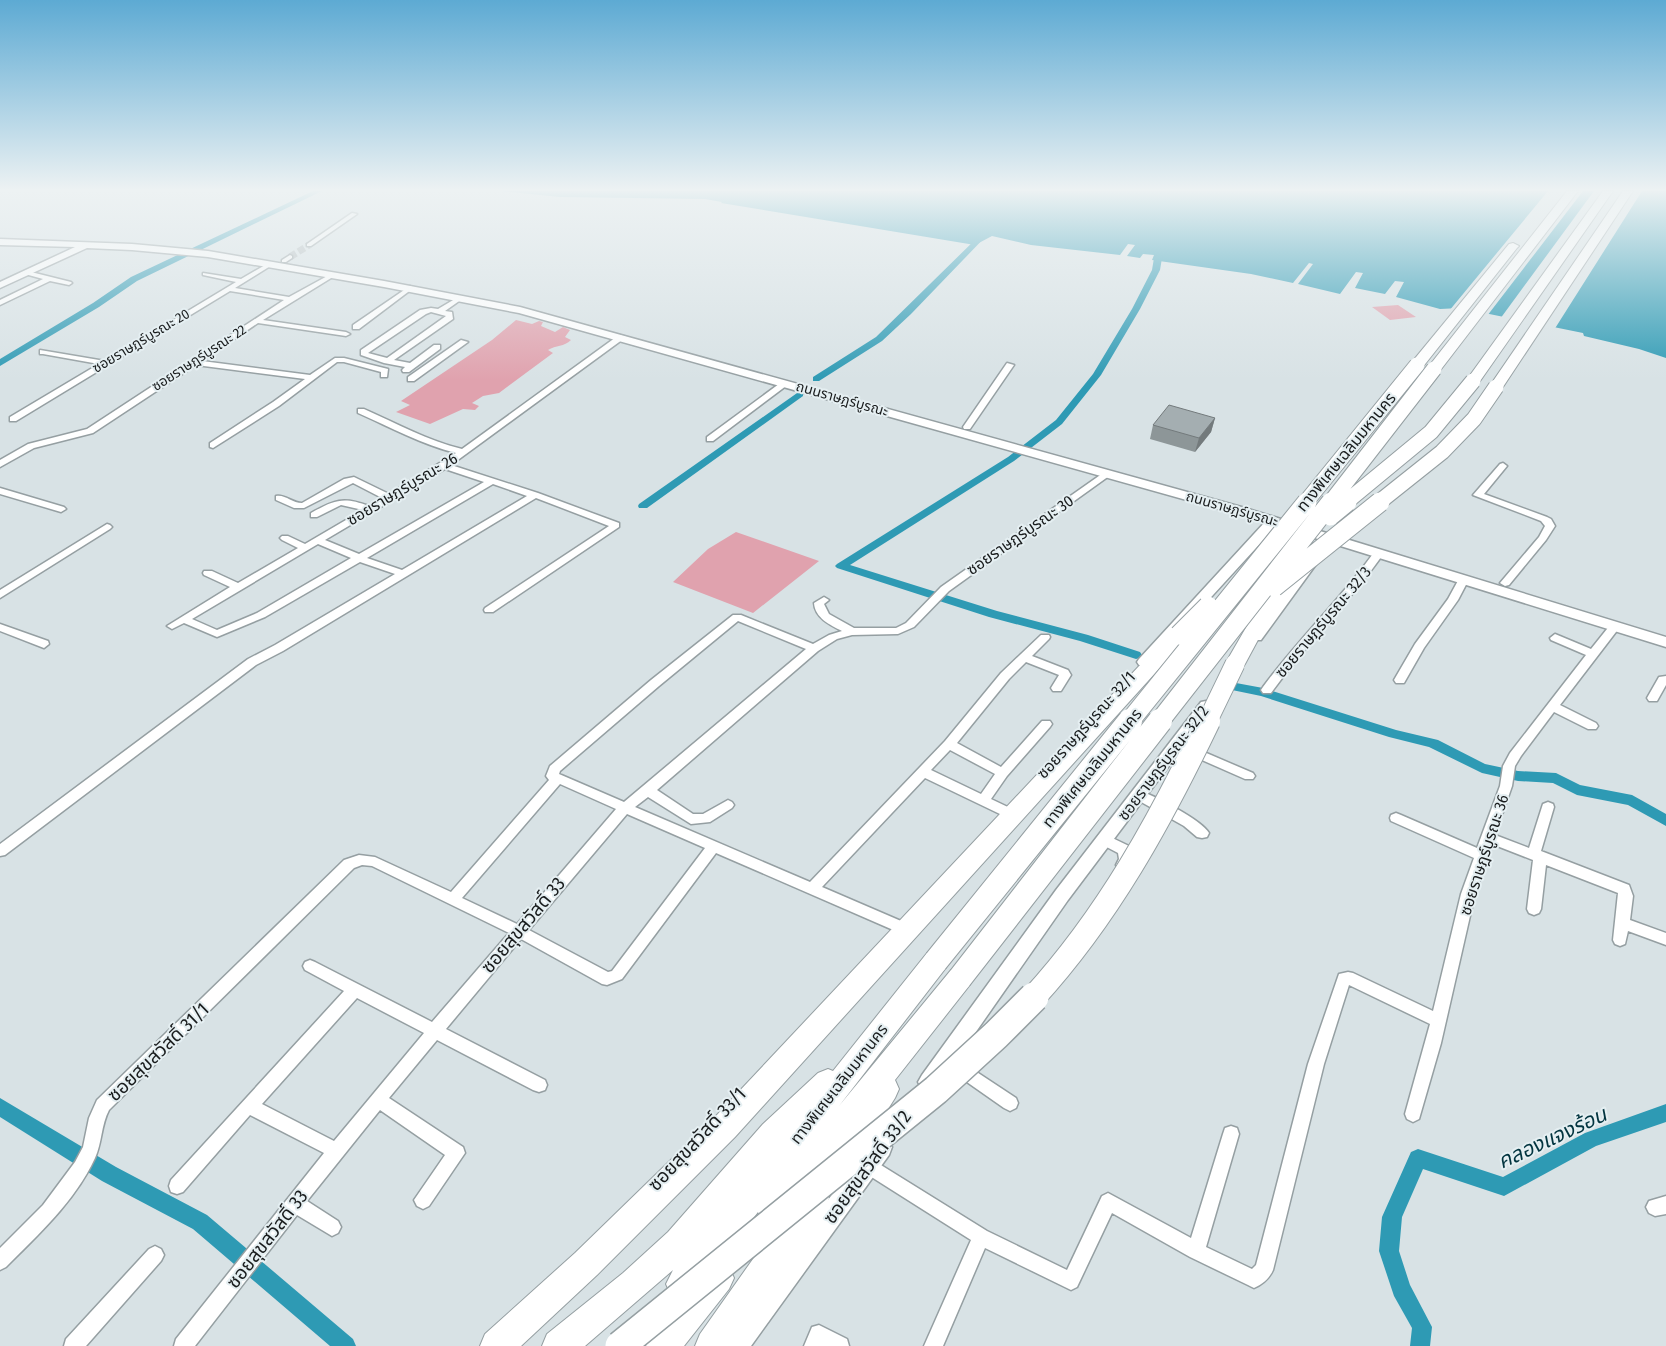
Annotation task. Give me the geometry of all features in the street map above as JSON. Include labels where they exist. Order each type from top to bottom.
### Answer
[{"type":"highway","name":"ทางพิเศษเฉลิมมหานคร","points":[[662,1346],[718,1258],[869,1046],[1507,254]]},
{"type":"highway","name":"ทางพิเศษเฉลิมมหานคร","points":[[628,1346],[718,1258],[928,1019],[1524,254]]},
{"type":"highway","points":[[1213,619],[1250,581],[1408,452],[1441,422],[1473,381],[1563,254]]},
{"type":"highway","points":[[1232,627],[1255,602],[1430,462],[1467,428],[1586,254]]},
{"type":"highway","points":[[497,1346],[586,1264],[725,1127],[1201,612],[1238,582],[1288,550]]},
{"type":"highway","points":[[620,1346],[938,1088],[1006,1026],[1056,973],[1099,918],[1134,864],[1175,788],[1243,648],[1264,612],[1290,574]]},
{"type":"highway","points":[[712,1346],[829,1176],[928,1019]]},
{"type":"highway","points":[[559,1346],[679,1243],[773,1134],[869,1046]]},
{"type":"main road","points":[[0,285],[67,254]]},
{"type":"main road","name":"ถนนราษฎร์บูรณะ","points":[[221,254],[410,288],[528,312],[1028,448],[1233,500],[1666,632]]},
{"type":"main road","name":"ถนนราษฎร์บูรณะ","points":[[231,254],[287,259],[535,307],[967,427],[1106,474],[1273,521],[1666,642]]},
{"type":"main road","name":"ซอยราษฎร์บูรณะ 32/1","points":[[896,925],[1004,815],[1273,521]]},
{"type":"main road","name":"ซอยราษฎร์บูรณะ 32/2","points":[[996,987],[1329,538]]},
{"type":"main road","name":"ซอยสุขสวัสดิ์ 33/1","points":[[491,1346],[532,1314],[563,1284],[896,925]]},
{"type":"main road","name":"ซอยสุขสวัสดิ์ 33/2","points":[[736,1346],[996,987]]},
{"type":"street","name":"ซอยราษฎร์บูรณะ 20","points":[[14,419],[269,264]]},
{"type":"street","points":[[27,273],[69,283]]},
{"type":"street","points":[[204,274],[242,281]]},
{"type":"street","name":"ซอยราษฎร์บูรณะ 22","points":[[0,464],[31,446],[90,431],[290,299],[333,275]]},
{"type":"street","points":[[0,303],[50,278]]},
{"type":"street","points":[[356,326],[410,288]]},
{"type":"street","points":[[228,289],[290,299]]},
{"type":"street","points":[[439,312],[460,298]]},
{"type":"street","points":[[387,361],[450,317],[449,314],[423,312],[364,352],[365,355],[387,361],[412,366]]},
{"type":"street","points":[[256,321],[346,334]]},
{"type":"street","name":"ซอยราษฎร์บูรณะ 26","points":[[172,626],[444,466],[622,337]]},
{"type":"street","points":[[411,378],[464,342]]},
{"type":"street","points":[[404,372],[437,347]]},
{"type":"street","points":[[42,352],[105,363]]},
{"type":"street","points":[[213,445],[276,404],[310,377],[338,360],[386,371],[384,375]]},
{"type":"street","points":[[194,362],[310,377]]},
{"type":"street","points":[[967,427],[1010,365]]},
{"type":"street","points":[[710,439],[786,383]]},
{"type":"street","points":[[361,411],[398,426],[437,446],[464,452]]},
{"type":"street","points":[[444,466],[492,480],[616,525],[489,610]]},
{"type":"street","points":[[1503,466],[1478,495],[1544,519],[1548,521],[1550,526],[1543,538],[1505,583]]},
{"type":"street","name":"ซอยราษฎร์บูรณะ 30","points":[[935,598],[944,589],[1106,474]]},
{"type":"street","points":[[279,498],[298,506],[304,505],[347,480],[354,480],[390,498]]},
{"type":"street","points":[[184,619],[212,634],[221,633],[261,615],[492,480]]},
{"type":"street","points":[[0,491],[61,509]]},
{"type":"street","points":[[0,851],[252,662],[535,495]]},
{"type":"street","points":[[314,515],[340,501],[350,501],[369,509]]},
{"type":"street","points":[[0,595],[107,527]]},
{"type":"street","points":[[285,538],[304,547]]},
{"type":"street","points":[[317,540],[404,574]]},
{"type":"street","name":"ซอยราษฎร์บูรณะ 32/3","points":[[1267,690],[1282,668],[1352,590],[1379,553]]},
{"type":"street","points":[[208,573],[238,587]]},
{"type":"street","points":[[1400,680],[1419,647],[1453,600],[1464,579]]},
{"type":"street","name":"ซอยสุขสวัสดิ์ 33","points":[[183,1346],[336,1151],[518,931],[625,808],[814,648],[833,637],[852,632],[883,632],[904,628],[910,625],[935,598]]},
{"type":"street","points":[[824,600],[819,603],[820,612],[852,632]]},
{"type":"street","points":[[814,648],[737,617],[655,683],[554,769],[552,776],[896,925]]},
{"type":"street","name":"ซอยราษฎร์บูรณะ 36","points":[[1413,1114],[1417,1106],[1468,894],[1516,753],[1615,626]]},
{"type":"street","points":[[0,627],[44,644]]},
{"type":"street","points":[[812,888],[949,744],[1005,676],[1045,637]]},
{"type":"street","points":[[1555,638],[1594,654]]},
{"type":"street","points":[[1024,657],[1064,673],[1065,675],[1057,688]]},
{"type":"street","points":[[1653,698],[1664,680],[1666,680]]},
{"type":"street","points":[[1552,706],[1592,726]]},
{"type":"street","points":[[983,800],[1003,773],[1046,724]]},
{"type":"street","points":[[949,744],[1003,773]]},
{"type":"street","points":[[1177,745],[1249,776]]},
{"type":"street","points":[[920,773],[1004,815]]},
{"type":"street","points":[[920,773],[983,800],[1004,815]]},
{"type":"street","points":[[557,779],[453,899],[518,931],[607,979],[612,979],[617,975],[714,846]]},
{"type":"street","points":[[648,790],[691,819],[705,819],[728,805]]},
{"type":"street","points":[[1138,795],[1189,822],[1202,833]]},
{"type":"street","points":[[1534,909],[1537,855],[1548,807]]},
{"type":"street","points":[[1396,818],[1482,856]]},
{"type":"street","points":[[1487,837],[1624,889],[1626,896],[1620,940]]},
{"type":"street","points":[[1104,839],[1124,850],[1126,854],[1126,860],[1110,888]]},
{"type":"street","name":"ซอยสุขสวัสดิ์ 31/1","points":[[0,1261],[47,1212],[72,1180],[89,1153],[94,1123],[103,1105],[349,864],[356,860],[370,860],[453,899]]},
{"type":"street","points":[[1622,923],[1666,939]]},
{"type":"street","points":[[310,966],[539,1085]]},
{"type":"street","points":[[868,1165],[981,1237],[1071,1281],[1108,1202],[1196,1251],[1254,1279],[1264,1270],[1316,1064],[1344,979],[1348,978],[1358,982],[1438,1021]]},
{"type":"street","points":[[177,1186],[355,989]]},
{"type":"street","points":[[946,1058],[1010,1103]]},
{"type":"street","points":[[257,1096],[252,1104],[255,1109],[336,1151]]},
{"type":"street","points":[[378,1100],[457,1153],[423,1200]]},
{"type":"street","points":[[1196,1251],[1232,1134]]},
{"type":"street","points":[[296,1204],[332,1227]]},
{"type":"street","points":[[933,1346],[981,1237]]},
{"type":"street","points":[[73,1346],[155,1255]]},
{"type":"street","points":[[812,1346],[819,1334],[840,1346]]},
{"type":"shaded area","points":[[1398,305],[1416,317],[1390,320],[1372,307]]},
{"type":"shaded area","points":[[516,320],[532,324],[539,321],[543,322],[541,326],[555,332],[563,327],[570,330],[565,337],[571,340],[566,344],[548,350],[553,353],[499,393],[483,396],[472,403],[479,406],[475,410],[463,409],[430,424],[396,412],[410,405],[401,401],[492,340]]},
{"type":"shaded area","points":[[736,532],[819,561],[753,613],[673,582],[708,549]]},
{"type":"water","points":[[1129,254],[1666,254],[1666,358],[1639,349],[1584,336],[1583,333],[1460,308],[1440,309],[1396,297],[1404,282],[1395,281],[1385,294],[1355,288],[1363,273],[1356,272],[1340,294],[1298,284],[1313,264],[1309,263],[1293,283],[1251,274],[1152,260],[1154,255],[1143,254],[1140,258],[1127,256]]},
{"type":"pier","points":[[1496,254],[1535,254],[1487,316],[1449,311]]},
{"type":"pier","points":[[1548,254],[1602,254],[1554,330],[1500,319]]},
{"type":"building","points":[[1169,405],[1215,418],[1199,438],[1153,425]]},
{"type":"waterway","points":[[0,363],[96,305],[134,279],[187,254]]},
{"type":"waterway","points":[[816,379],[879,339],[965,254]]},
{"type":"waterway","points":[[1136,655],[1084,638],[993,614],[841,566],[1011,459],[1059,422],[1097,375],[1136,309],[1156,270],[1158,258],[1161,254]]},
{"type":"waterway","points":[[643,506],[800,394]]},
{"type":"waterway","points":[[1236,687],[1263,692],[1394,734],[1433,743],[1482,768],[1518,776],[1556,778],[1577,790],[1632,800],[1666,821]]},
{"type":"waterway","points":[[0,1107],[109,1174],[200,1222],[346,1346]]},
{"type":"waterway","name":"คลองแจงร้อน","points":[[1420,1346],[1422,1327],[1401,1289],[1389,1251],[1392,1217],[1418,1158],[1504,1187],[1591,1139],[1666,1113]]},
{"type":"tunnel","points":[[290,257],[295,254]]}]
